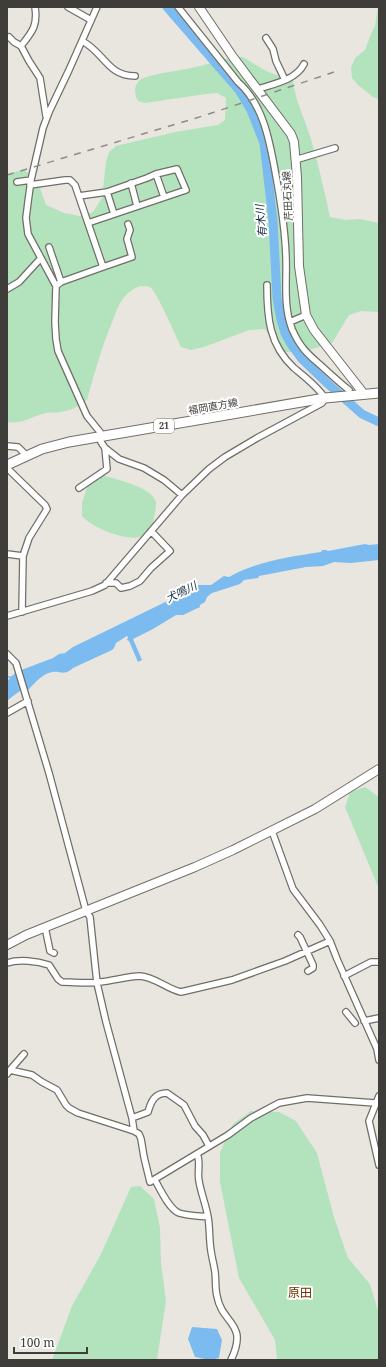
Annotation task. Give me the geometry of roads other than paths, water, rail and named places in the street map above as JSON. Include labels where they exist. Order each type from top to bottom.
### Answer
[{"type":"main road","name":"芹田石丸線","points":[[198,7],[233,57],[291,134],[294,142],[301,284],[306,315],[314,330],[364,394]]},
{"type":"main road","name":"福岡直方線","points":[[7,467],[26,455],[56,445],[328,398],[352,392],[364,394],[379,393]]},
{"type":"main road","points":[[7,945],[45,927],[195,867],[315,810],[378,772]]},
{"type":"street","points":[[21,46],[35,28],[32,21],[35,7]]},
{"type":"street","points":[[68,7],[91,20]]},
{"type":"street","points":[[58,284],[41,258],[28,234],[26,218],[31,182],[47,117],[97,7]]},
{"type":"street","points":[[178,7],[248,93],[260,114],[273,158],[284,222],[286,241],[287,302],[290,322],[300,345],[308,356],[352,392]]},
{"type":"street","points":[[9,37],[21,46],[40,78],[47,117]]},
{"type":"street","points":[[266,38],[273,49],[276,61],[285,80]]},
{"type":"street","points":[[82,41],[101,56],[116,72],[122,75],[135,76]]},
{"type":"street","points":[[258,89],[296,75],[304,64]]},
{"type":"street","points":[[295,160],[335,148]]},
{"type":"street","points":[[78,196],[107,192],[156,174],[177,169],[186,190],[88,223]]},
{"type":"street","points":[[156,174],[164,197]]},
{"type":"street","points":[[17,182],[70,180],[75,185],[103,267]]},
{"type":"street","points":[[131,183],[137,206]]},
{"type":"street","points":[[107,192],[114,214]]},
{"type":"street","points":[[58,284],[132,257],[127,239],[130,230],[128,224]]},
{"type":"street","points":[[286,241],[298,241]]},
{"type":"street","points":[[49,246],[58,284],[55,322],[58,351],[87,416],[97,426],[105,448],[107,469],[79,488]]},
{"type":"street","points":[[7,289],[19,282],[41,258]]},
{"type":"street","points":[[7,616],[92,591],[106,583],[198,478],[225,457],[322,404],[328,398],[289,363],[279,348],[270,330],[267,285]]},
{"type":"street","points":[[290,322],[306,315]]},
{"type":"street","points":[[7,446],[18,447],[26,455]]},
{"type":"street","points":[[105,448],[119,459],[144,468],[164,480],[182,495]]},
{"type":"street","points":[[7,467],[45,505],[46,509],[29,538],[23,556],[22,612]]},
{"type":"street","points":[[106,583],[116,583],[121,588],[130,586],[140,581],[151,568],[170,551],[151,531]]},
{"type":"street","points":[[7,554],[23,556]]},
{"type":"street","points":[[7,654],[16,663],[28,701],[86,911],[90,917],[97,983],[132,1118],[134,1131]]},
{"type":"street","points":[[7,713],[28,701]]},
{"type":"street","points":[[272,831],[293,889],[320,925],[330,942],[377,1049],[379,1060]]},
{"type":"street","points":[[45,927],[48,947],[50,951],[54,953]]},
{"type":"street","points":[[298,935],[313,965],[313,968],[308,971]]},
{"type":"street","points":[[7,963],[14,961],[49,965],[58,980],[62,982],[97,983],[140,976],[164,984],[181,992],[232,980],[330,942]]},
{"type":"street","points":[[344,976],[371,962],[379,962]]},
{"type":"street","points":[[346,1012],[355,1023]]},
{"type":"street","points":[[364,1021],[379,1018]]},
{"type":"street","points":[[8,1072],[24,1054]]},
{"type":"street","points":[[8,1072],[32,1075],[57,1090],[66,1105],[78,1113],[134,1131],[139,1134],[150,1182],[228,1135],[251,1118],[279,1103],[307,1098],[378,1099],[369,1121],[379,1164]]},
{"type":"street","points":[[132,1118],[148,1112],[154,1097],[167,1093],[184,1105],[194,1126],[203,1135],[209,1146]]},
{"type":"street","points":[[197,1154],[199,1158],[198,1176],[208,1216],[218,1302],[223,1312],[234,1326],[237,1334],[237,1345],[231,1360]]},
{"type":"street","points":[[154,1180],[178,1212],[188,1215],[208,1216]]},
{"type":"water","points":[[365,544],[379,544],[379,560],[351,563],[334,562],[323,566],[306,567],[244,580],[240,584],[212,593],[207,597],[205,602],[200,605],[200,607],[183,615],[176,615],[133,639],[142,660],[138,662],[129,641],[127,640],[127,636],[116,643],[112,650],[67,672],[52,672],[45,675],[29,689],[20,691],[7,701],[7,681],[16,672],[53,658],[59,654],[65,653],[73,647],[198,585],[211,585],[224,576],[229,577],[251,567],[274,560],[321,552],[322,550],[328,551]]},
{"type":"water","points":[[192,1327],[217,1329],[222,1340],[219,1358],[210,1360],[195,1357],[188,1339]]},
{"type":"waterway","name":"有木川","points":[[167,7],[239,90],[251,110],[264,143],[273,221],[277,298],[285,333],[302,359],[327,383],[362,414],[379,422]]},
{"type":"waterway","points":[[7,677],[13,677]]},
{"type":"railway","points":[[7,175],[206,115],[334,72]]},
{"type":"district","name":"原田","points":[[300,1293]]},
{"type":"water label","name":"犬鳴川","points":[[181,592]]}]
